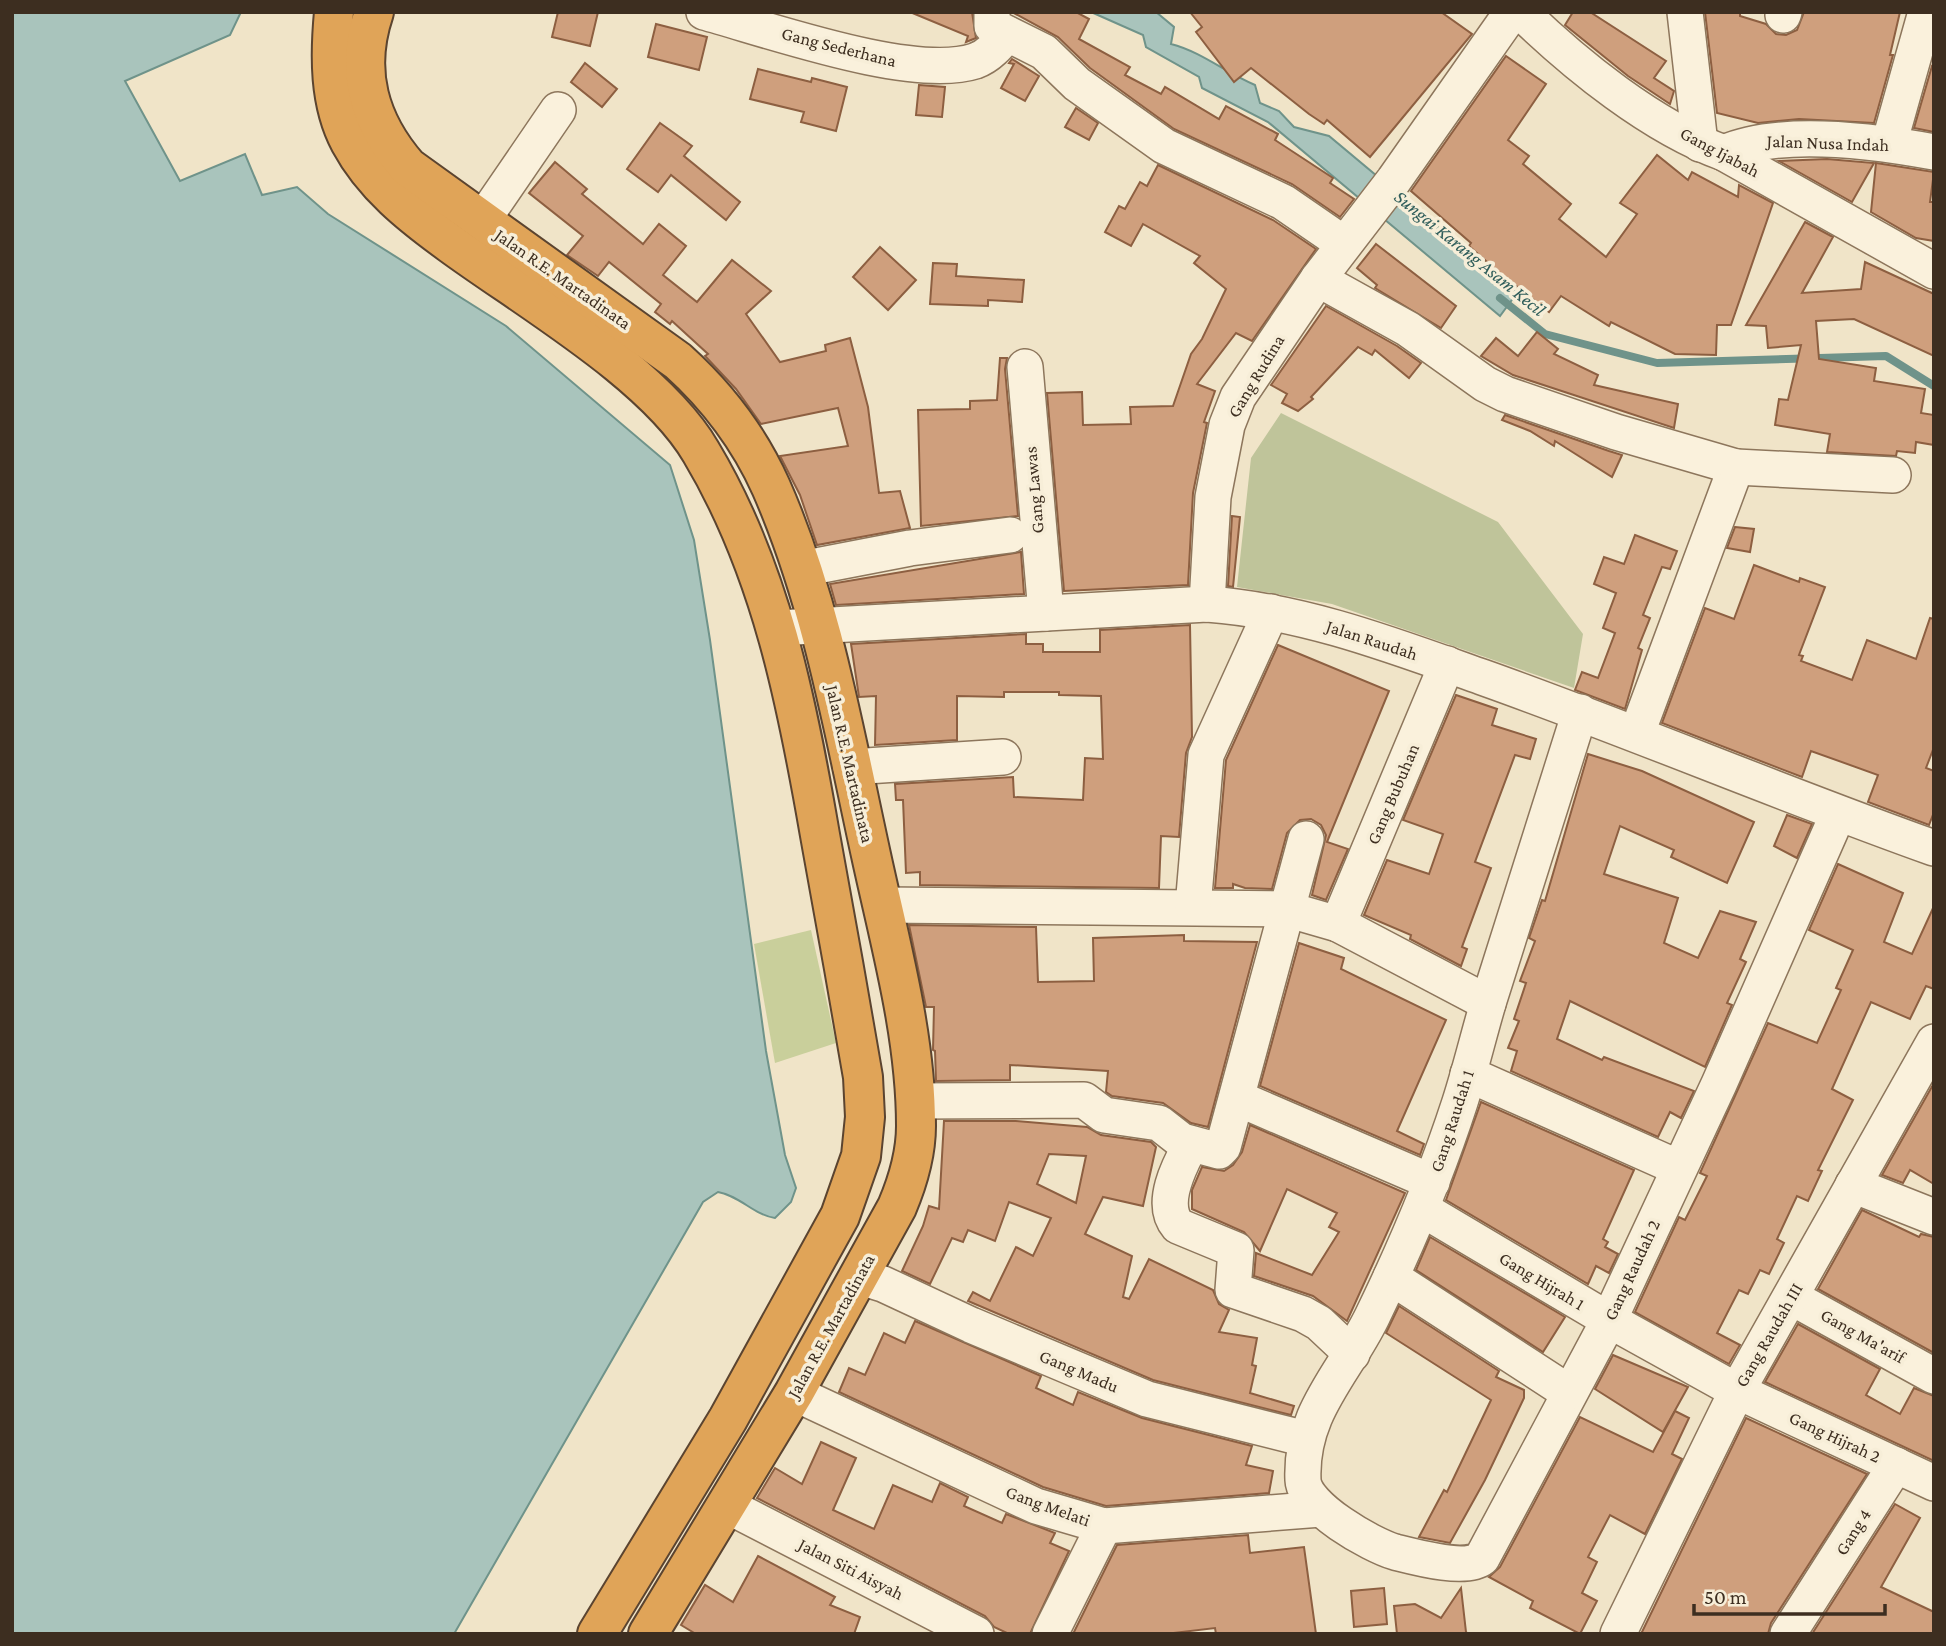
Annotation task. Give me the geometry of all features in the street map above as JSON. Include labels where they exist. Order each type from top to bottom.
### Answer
[{"type":"highway","name":"Jalan R.E. Martadinata","points":[[334,12],[331,71],[339,110],[349,140],[378,185],[434,232],[642,384],[678,420],[723,488],[778,628],[803,737],[863,1077],[865,1117],[861,1156],[839,1216],[728,1419],[597,1634]]},
{"type":"highway","name":"Jalan R.E. Martadinata","points":[[374,12],[365,75],[374,118],[387,142],[408,167],[678,361],[709,389],[739,428],[771,487],[801,569],[816,625],[851,767],[911,1052],[916,1129],[907,1182],[860,1275],[794,1393],[726,1505],[657,1631]]},
{"type":"street","name":"Gang Sederhana","points":[[704,12],[897,64],[956,65],[974,61],[993,50],[1000,23]]},
{"type":"street","name":"Gang Rudina","points":[[1207,604],[1213,497],[1227,425],[1252,374],[1318,279],[1369,216],[1512,12]]},
{"type":"street","name":"Gang Ijabah","points":[[1521,12],[1565,55],[1712,148],[1934,271]]},
{"type":"street","points":[[1685,12],[1712,148]]},
{"type":"street","points":[[1889,144],[1926,12]]},
{"type":"street","points":[[1000,23],[1044,52],[1077,84],[1164,146],[1283,202],[1345,244]]},
{"type":"street","points":[[482,221],[558,110]]},
{"type":"street","name":"Jalan Nusa Indah","points":[[1712,148],[1787,139],[1889,144],[1934,152]]},
{"type":"street","points":[[1318,279],[1408,329],[1485,384],[1505,394],[1616,432],[1736,467],[1893,475]]},
{"type":"street","name":"Gang Lawas","points":[[1025,367],[1046,613]]},
{"type":"street","points":[[1637,733],[1736,467]]},
{"type":"street","points":[[801,569],[910,548],[1010,536]]},
{"type":"street","name":"Jalan Raudah","points":[[778,628],[1207,604],[1271,612],[1321,623],[1447,664],[1637,733],[1838,814],[1934,848]]},
{"type":"street","points":[[1193,907],[1206,755],[1271,612]]},
{"type":"street","name":"Gang Bubuhan","points":[[1338,924],[1447,664]]},
{"type":"street","name":"Gang Raudah 1","points":[[1321,1509],[1304,1489],[1306,1438],[1315,1410],[1352,1354],[1391,1277],[1427,1196],[1468,1074],[1580,712]]},
{"type":"street","points":[[851,767],[1003,757]]},
{"type":"street","name":"Gang Raudah 2","points":[[1321,1509],[1379,1547],[1433,1560],[1476,1562],[1486,1552],[1568,1392],[1609,1320],[1838,814]]},
{"type":"street","points":[[915,1101],[1083,1100],[1104,1115],[1159,1123],[1191,1144],[1215,1151],[1223,1147],[1306,839]]},
{"type":"street","points":[[881,905],[1286,909],[1338,924],[1488,1003]]},
{"type":"street","name":"Gang Raudah III","points":[[1618,1634],[1737,1391],[1934,1042]]},
{"type":"street","points":[[1468,1074],[1679,1168]]},
{"type":"street","name":"Gang Hijrah 1","points":[[1237,1098],[1427,1196],[1609,1320],[1737,1391]]},
{"type":"street","points":[[1191,1144],[1169,1200],[1174,1221],[1178,1226],[1236,1250],[1233,1290],[1303,1314],[1319,1323],[1352,1354]]},
{"type":"street","points":[[1853,1185],[1934,1217]]},
{"type":"street","name":"Gang Madu","points":[[860,1275],[1147,1399],[1306,1438]]},
{"type":"street","points":[[1391,1277],[1568,1392]]},
{"type":"street","name":"Gang Ma'arif","points":[[1791,1297],[1934,1376]]},
{"type":"street","name":"Gang Hijrah 2","points":[[1737,1391],[1934,1483]]},
{"type":"street","name":"Gang Melati","points":[[794,1393],[1036,1506],[1104,1526],[1321,1509]]},
{"type":"street","name":"Gang 4","points":[[1788,1634],[1896,1465]]},
{"type":"street","name":"Jalan Siti Aisyah","points":[[726,1505],[976,1634]]},
{"type":"street","points":[[1049,1634],[1104,1526]]},
{"type":"green space","points":[[1281,413],[1498,522],[1583,634],[1574,688],[1332,604],[1237,587],[1251,458]]},
{"type":"green space","points":[[811,930],[836,1043],[775,1063],[754,944]]},
{"type":"water","points":[[12,12],[241,12],[230,35],[125,81],[180,181],[245,154],[262,195],[297,187],[328,214],[506,326],[670,465],[694,540],[766,1051],[785,1155],[796,1188],[791,1202],[775,1218],[718,1192],[703,1202],[454,1634],[12,1634]]},
{"type":"water","points":[[1091,12],[1156,12],[1174,27],[1171,44],[1193,52],[1255,85],[1260,103],[1279,111],[1294,127],[1329,136],[1517,293],[1500,316],[1268,122],[1202,88],[1199,77],[1146,47],[1143,35]]},
{"type":"building","points":[[558,12],[598,12],[590,46],[552,37]]},
{"type":"building","points":[[910,12],[972,12],[976,38],[966,42],[968,36]]},
{"type":"building","points":[[1012,12],[1076,12],[1089,19],[1079,39],[1130,67],[1125,75],[1161,94],[1165,87],[1219,119],[1226,106],[1278,134],[1275,140],[1333,178],[1330,183],[1354,199],[1340,217],[1292,184],[1174,129],[1090,68],[1058,37]]},
{"type":"building","points":[[1190,12],[1441,12],[1472,34],[1370,157],[1327,120],[1324,124],[1309,114],[1251,68],[1234,82],[1196,32],[1202,27]]},
{"type":"building","points":[[1573,12],[1590,12],[1666,61],[1654,78],[1674,91],[1670,104],[1628,76],[1565,25]]},
{"type":"building","points":[[1705,12],[1740,12],[1740,16],[1766,24],[1776,34],[1786,35],[1797,30],[1804,12],[1900,12],[1890,55],[1893,55],[1874,123],[1799,119],[1758,123],[1717,113]]},
{"type":"building","points":[[656,24],[707,37],[699,70],[648,57]]},
{"type":"building","points":[[1506,56],[1546,84],[1508,140],[1529,156],[1523,164],[1571,204],[1559,219],[1606,257],[1637,214],[1620,203],[1657,155],[1688,180],[1692,172],[1738,197],[1739,185],[1773,203],[1731,325],[1717,325],[1716,355],[1675,354],[1611,322],[1609,326],[1561,296],[1549,312],[1495,269],[1469,246],[1471,243],[1411,191]]},
{"type":"building","points":[[1012,59],[1039,76],[1025,101],[1001,88],[1014,64],[1009,63]]},
{"type":"building","points":[[585,63],[617,89],[602,107],[571,82]]},
{"type":"building","points":[[1932,66],[1934,67],[1934,132],[1914,128]]},
{"type":"building","points":[[758,69],[811,82],[812,78],[847,87],[836,131],[801,122],[804,112],[750,99]]},
{"type":"building","points":[[919,85],[945,87],[942,117],[916,115]]},
{"type":"building","points":[[1076,108],[1098,123],[1089,140],[1065,127]]},
{"type":"building","points":[[660,123],[692,146],[684,156],[740,202],[726,220],[671,175],[658,192],[627,169]]},
{"type":"building","points":[[1827,159],[1874,163],[1852,202],[1779,161]]},
{"type":"building","points":[[555,162],[587,189],[582,194],[643,244],[659,224],[686,246],[663,275],[697,302],[732,260],[771,291],[746,314],[780,362],[826,351],[825,345],[850,338],[868,407],[879,493],[900,491],[910,528],[817,545],[800,495],[780,456],[848,446],[838,408],[761,424],[736,389],[705,356],[708,354],[672,321],[670,324],[655,312],[661,304],[609,262],[598,276],[567,255],[583,236],[529,193]]},
{"type":"building","points":[[1876,163],[1934,172],[1930,202],[1934,202],[1934,241],[1916,238],[1871,212]]},
{"type":"building","points":[[1158,165],[1273,220],[1316,249],[1252,341],[1236,333],[1197,384],[1215,391],[1204,422],[1207,423],[1193,493],[1188,585],[1064,591],[1047,393],[1082,392],[1083,425],[1131,424],[1130,407],[1173,406],[1191,354],[1202,339],[1226,289],[1194,263],[1200,256],[1143,224],[1131,246],[1105,232],[1119,206],[1125,209],[1140,182],[1147,186]]},
{"type":"building","points":[[1805,222],[1833,237],[1802,293],[1861,289],[1865,262],[1934,294],[1934,356],[1854,319],[1816,321],[1819,359],[1876,368],[1874,381],[1925,389],[1921,413],[1934,415],[1934,445],[1916,442],[1915,453],[1897,451],[1896,456],[1827,452],[1830,434],[1775,425],[1779,399],[1788,400],[1801,345],[1768,348],[1766,326],[1746,325]]},
{"type":"building","points":[[1376,244],[1456,306],[1441,328],[1375,288],[1377,285],[1357,268]]},
{"type":"building","points":[[880,247],[916,280],[888,310],[853,277]]},
{"type":"building","points":[[933,263],[957,264],[956,276],[1024,280],[1022,302],[988,300],[988,306],[930,304]]},
{"type":"building","points":[[1326,306],[1397,346],[1421,363],[1409,378],[1375,350],[1372,355],[1358,347],[1311,397],[1313,399],[1298,411],[1282,403],[1287,394],[1271,385]]},
{"type":"building","points":[[1537,332],[1558,349],[1554,354],[1598,375],[1594,385],[1678,404],[1674,428],[1513,375],[1481,356],[1496,338],[1518,356]]},
{"type":"building","points":[[1000,358],[1007,358],[1005,369],[1018,516],[921,526],[918,410],[970,409],[970,401],[997,400]]},
{"type":"building","points":[[1505,415],[1622,455],[1612,477],[1555,441],[1554,446],[1530,431],[1502,420]]},
{"type":"building","points":[[1232,516],[1240,517],[1233,587],[1228,586]]},
{"type":"building","points":[[1735,527],[1754,529],[1750,552],[1727,548]]},
{"type":"building","points":[[1635,535],[1677,551],[1670,569],[1662,567],[1643,615],[1650,618],[1638,648],[1642,650],[1625,709],[1575,690],[1582,672],[1598,678],[1615,633],[1603,628],[1616,593],[1594,584],[1604,557],[1624,564]]},
{"type":"building","points":[[1021,552],[1024,594],[836,605],[830,584]]},
{"type":"building","points":[[1754,565],[1799,582],[1800,578],[1825,587],[1799,655],[1803,656],[1801,661],[1852,680],[1867,640],[1916,659],[1930,618],[1934,619],[1934,747],[1926,768],[1934,771],[1934,812],[1929,825],[1868,802],[1878,775],[1811,751],[1802,777],[1662,723],[1705,608],[1734,619]]},
{"type":"building","points":[[1190,625],[1192,737],[1186,753],[1179,837],[1161,836],[1159,888],[920,885],[920,872],[906,873],[903,800],[896,800],[895,784],[1013,777],[1014,797],[1083,800],[1085,758],[1103,759],[1101,696],[1059,695],[1059,692],[1004,692],[1004,697],[957,696],[957,740],[875,745],[876,696],[859,697],[851,644],[1026,634],[1026,644],[1043,644],[1043,652],[1100,652],[1100,630]]},
{"type":"building","points":[[1278,645],[1389,691],[1327,842],[1348,849],[1326,900],[1312,895],[1326,835],[1321,825],[1311,819],[1300,820],[1287,833],[1272,889],[1245,888],[1233,884],[1233,888],[1215,888],[1226,760]]},
{"type":"building","points":[[1456,695],[1497,709],[1492,725],[1536,739],[1530,759],[1515,755],[1475,862],[1491,868],[1462,947],[1467,949],[1461,966],[1410,939],[1411,935],[1364,915],[1387,860],[1429,874],[1443,834],[1403,820]]},
{"type":"building","points":[[1588,754],[1642,771],[1754,822],[1727,883],[1671,857],[1674,850],[1620,826],[1604,874],[1678,898],[1664,943],[1698,958],[1720,911],[1756,922],[1740,959],[1746,962],[1727,1003],[1732,1005],[1705,1067],[1570,1001],[1557,1039],[1602,1060],[1604,1057],[1694,1091],[1681,1118],[1670,1112],[1658,1137],[1511,1071],[1517,1051],[1508,1048],[1519,1021],[1514,1019],[1526,983],[1520,981],[1535,941],[1529,938],[1542,900],[1545,901]]},
{"type":"building","points":[[1787,815],[1812,824],[1797,858],[1774,846]]},
{"type":"building","points":[[1838,864],[1903,893],[1884,942],[1912,954],[1934,906],[1934,989],[1926,986],[1910,1019],[1871,1002],[1832,1089],[1853,1100],[1818,1170],[1822,1171],[1808,1201],[1797,1196],[1777,1239],[1784,1243],[1769,1274],[1760,1270],[1748,1294],[1739,1290],[1717,1333],[1740,1345],[1729,1364],[1635,1312],[1679,1217],[1685,1220],[1707,1176],[1700,1173],[1768,1023],[1817,1043],[1841,990],[1836,988],[1853,950],[1809,930]]},
{"type":"building","points":[[909,925],[1036,927],[1038,982],[1094,981],[1093,938],[1184,935],[1184,941],[1257,942],[1208,1127],[1191,1123],[1163,1103],[1112,1096],[1106,1092],[1108,1071],[1010,1065],[1010,1080],[936,1081],[933,1050],[934,1007],[926,1007]]},
{"type":"building","points":[[1299,943],[1344,958],[1341,969],[1446,1020],[1397,1131],[1424,1144],[1420,1155],[1260,1086]]},
{"type":"building","points":[[1934,1083],[1934,1184],[1910,1170],[1903,1183],[1882,1175]]},
{"type":"building","points":[[1481,1102],[1634,1170],[1603,1239],[1608,1242],[1605,1247],[1618,1254],[1609,1273],[1596,1266],[1588,1284],[1446,1200]]},
{"type":"building","points":[[944,1121],[1016,1121],[1087,1127],[1101,1135],[1151,1142],[1156,1147],[1143,1206],[1103,1197],[1085,1234],[1132,1256],[1123,1297],[1129,1299],[1149,1259],[1213,1290],[1219,1304],[1229,1310],[1219,1332],[1257,1338],[1252,1365],[1256,1366],[1250,1393],[1294,1406],[1291,1415],[1153,1380],[968,1301],[973,1292],[990,1301],[1016,1247],[1033,1256],[1051,1218],[1009,1202],[995,1241],[968,1230],[963,1242],[952,1238],[930,1284],[902,1271],[923,1226],[929,1206],[939,1209]],"holes":[[[1049,1154],[1086,1156],[1076,1203],[1037,1184]]]},
{"type":"building","points":[[1250,1125],[1405,1193],[1347,1321],[1313,1296],[1254,1276],[1256,1253],[1312,1275],[1339,1232],[1329,1227],[1337,1213],[1287,1189],[1260,1251],[1244,1232],[1192,1209],[1192,1190],[1202,1167],[1224,1171],[1233,1165],[1242,1152]]},
{"type":"building","points":[[1862,1210],[1919,1237],[1921,1234],[1934,1237],[1934,1353],[1818,1289]]},
{"type":"building","points":[[1430,1237],[1565,1317],[1543,1352],[1416,1270]]},
{"type":"building","points":[[1399,1306],[1499,1371],[1496,1377],[1524,1390],[1524,1398],[1485,1480],[1450,1543],[1419,1537],[1444,1490],[1447,1492],[1491,1400],[1386,1333]]},
{"type":"building","points":[[915,1321],[1041,1376],[1036,1388],[1073,1405],[1078,1392],[1142,1418],[1252,1446],[1246,1465],[1273,1471],[1269,1493],[1106,1506],[1043,1487],[839,1392],[849,1368],[865,1375],[884,1333],[905,1343]]},
{"type":"building","points":[[1798,1324],[1880,1369],[1866,1395],[1900,1414],[1914,1388],[1934,1396],[1934,1461],[1765,1382]]},
{"type":"building","points":[[1613,1355],[1688,1387],[1663,1432],[1595,1389]]},
{"type":"building","points":[[1675,1411],[1689,1418],[1672,1454],[1682,1459],[1645,1534],[1610,1515],[1588,1557],[1597,1562],[1582,1593],[1597,1601],[1580,1634],[1530,1608],[1533,1601],[1489,1577],[1500,1567],[1580,1417],[1653,1452]]},
{"type":"building","points":[[1746,1418],[1867,1474],[1771,1623],[1768,1634],[1641,1634]]},
{"type":"building","points":[[821,1442],[856,1458],[833,1510],[874,1529],[893,1485],[932,1502],[940,1483],[968,1497],[964,1506],[1002,1523],[1006,1514],[1055,1533],[1050,1543],[1069,1551],[1030,1634],[1009,1634],[994,1627],[985,1616],[757,1498],[775,1468],[802,1484]]},
{"type":"building","points":[[1895,1504],[1920,1518],[1881,1587],[1934,1612],[1934,1634],[1812,1634]]},
{"type":"building","points":[[1248,1535],[1250,1553],[1304,1547],[1316,1634],[1216,1634],[1215,1628],[1165,1634],[1073,1634],[1117,1545]]},
{"type":"building","points":[[758,1556],[835,1597],[830,1605],[860,1617],[854,1634],[696,1634],[681,1625],[705,1585],[733,1602]]},
{"type":"building","points":[[1384,1588],[1387,1624],[1354,1627],[1351,1591]]},
{"type":"building","points":[[1461,1588],[1468,1634],[1397,1634],[1394,1606],[1415,1604],[1441,1618]]},
{"type":"waterway","name":"Sungai Karang Asam Kecil","points":[[1500,298],[1545,334],[1657,363],[1886,356],[1934,386]]}]
